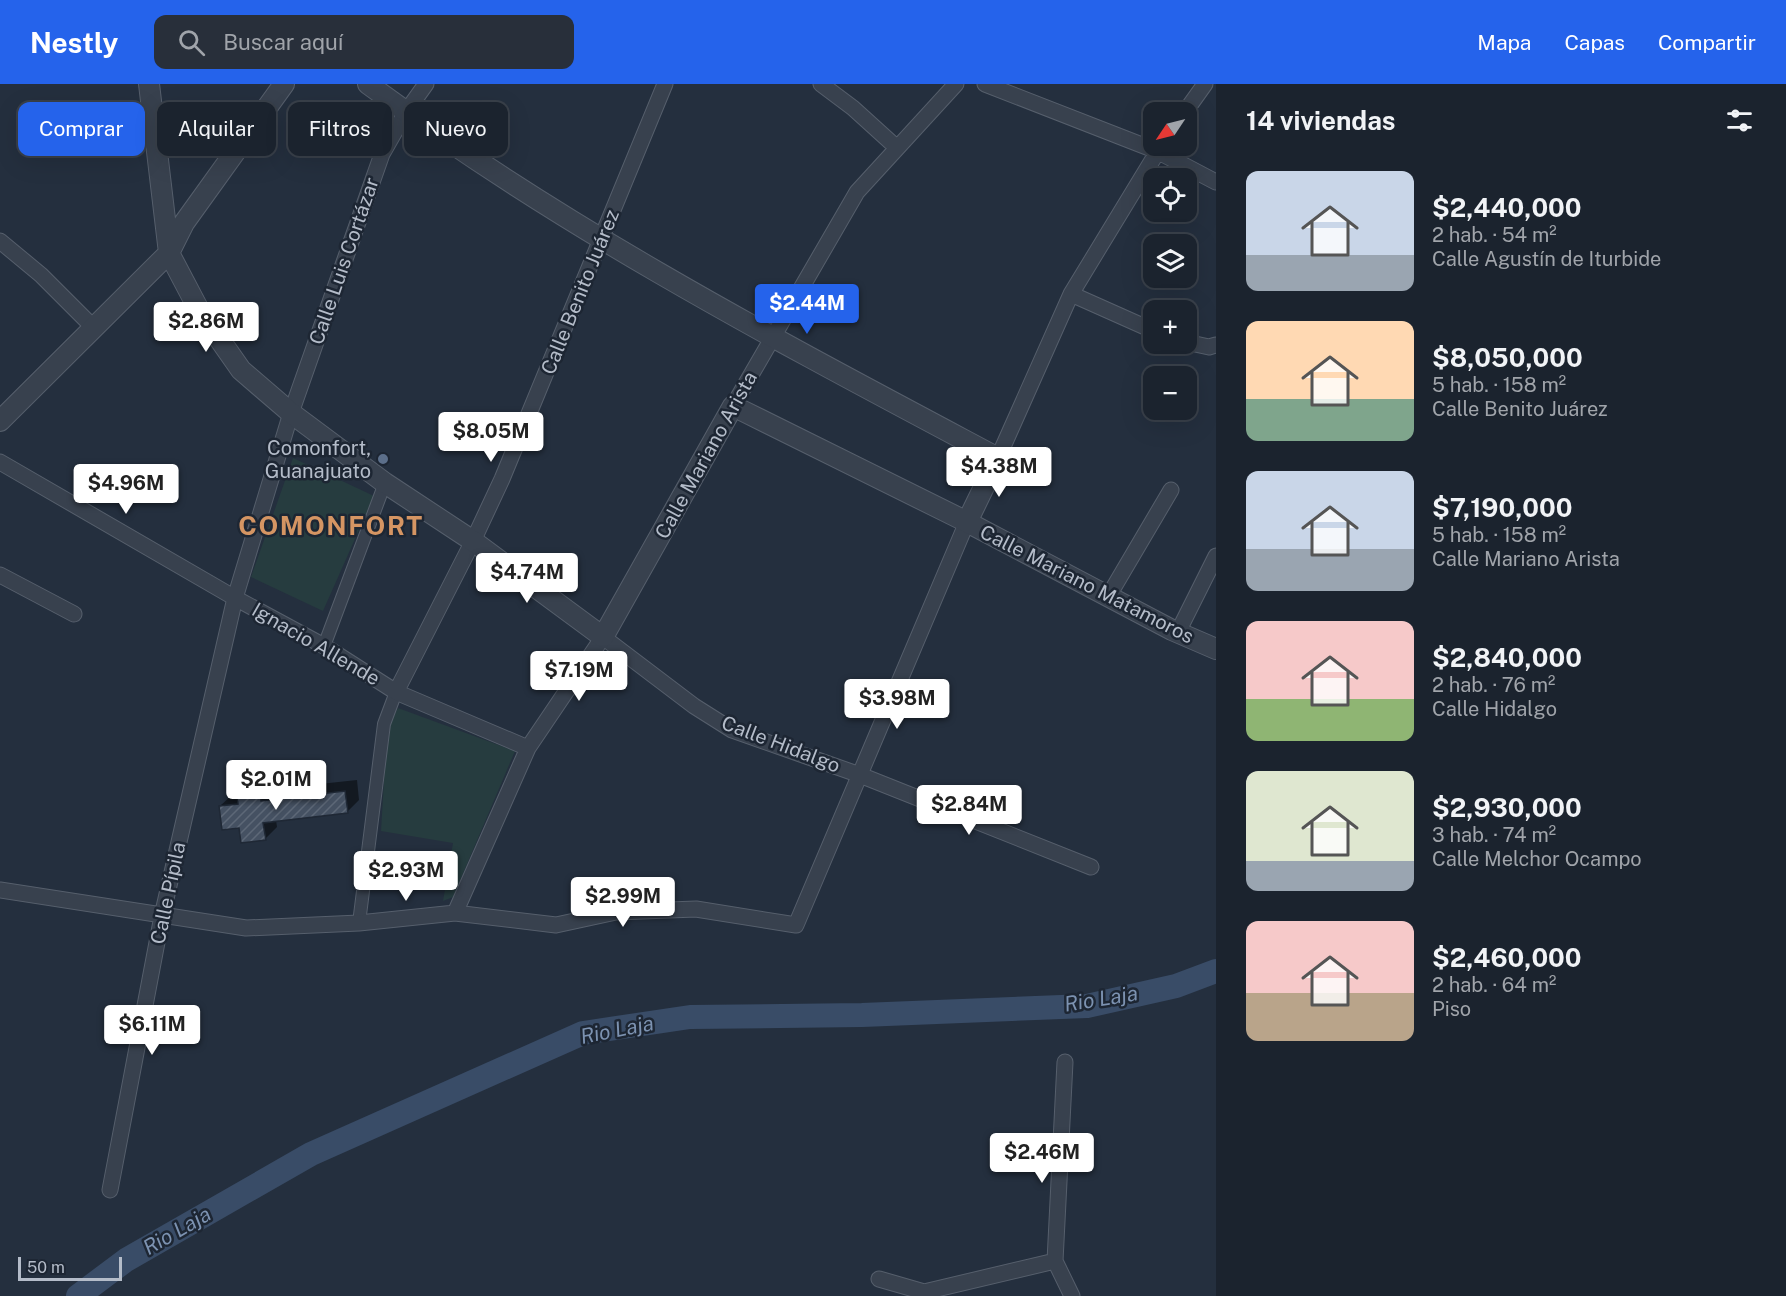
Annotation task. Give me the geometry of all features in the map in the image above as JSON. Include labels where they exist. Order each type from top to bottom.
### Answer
[{"type":"street","points":[[149,84],[169,253]]},
{"type":"street","points":[[4,410],[169,253],[184,223],[284,84]]},
{"type":"street","points":[[368,84],[404,111]]},
{"type":"street","name":"Calle Luis Cortázar","points":[[412,102],[426,84]]},
{"type":"street","name":"Calle Benito Juárez","points":[[396,692],[502,479],[664,84]]},
{"type":"street","points":[[821,84],[853,108],[896,147]]},
{"type":"street","name":"Calle Mariano Arista","points":[[455,913],[528,747],[603,638],[733,406],[857,192],[956,84]]},
{"type":"street","points":[[985,84],[1143,142]]},
{"type":"street","points":[[1192,102],[1205,84]]},
{"type":"street","name":"Calle Luis Cortázar","points":[[235,598],[291,413],[382,154],[404,114]]},
{"type":"street","points":[[472,156],[601,240],[773,338],[998,458]]},
{"type":"street","points":[[0,890],[246,928],[359,923],[455,913],[556,924],[616,912],[696,909],[796,925],[967,522],[1071,294],[1154,156]]},
{"type":"street","points":[[1172,156],[1216,182]]},
{"type":"street","points":[[0,242],[41,275],[93,327]]},
{"type":"street","name":"Calle Hidalgo","points":[[169,253],[200,310],[241,370],[291,413],[385,483],[473,541],[694,706],[732,730],[860,774],[1091,867]]},
{"type":"street","points":[[1071,294],[1143,326]]},
{"type":"street","points":[[1197,344],[1209,347],[1216,345]]},
{"type":"street","name":"Calle Mariano Matamoros","points":[[733,406],[967,522],[1108,597],[1216,649]]},
{"type":"street","name":"Ignacio Allende","points":[[0,462],[235,598],[324,646],[396,692],[528,747]]},
{"type":"street","points":[[324,646],[385,483]]},
{"type":"street","points":[[1108,597],[1171,490]]},
{"type":"street","points":[[1178,632],[1216,556]]},
{"type":"street","points":[[0,574],[74,614]]},
{"type":"street","name":"Calle Pípila","points":[[110,1190],[162,916],[235,598]]},
{"type":"street","points":[[359,923],[384,724],[396,692]]},
{"type":"street","points":[[1065,1062],[1055,1261],[1072,1296]]},
{"type":"street","points":[[879,1279],[924,1292],[1055,1261]]},
{"type":"green space","points":[[293,458],[374,496],[323,611],[251,577]]},
{"type":"green space","points":[[398,708],[515,751],[453,897],[443,901],[453,843],[381,831],[387,730]]},
{"type":"building","points":[[260,784],[261,801],[345,791],[348,813],[263,823],[266,840],[241,843],[239,828],[222,830],[219,806],[238,804],[236,787]]},
{"type":"waterway","name":"Rio Laja","points":[[78,1296],[126,1260],[311,1154],[583,1033],[690,1017],[862,1015],[1087,1006],[1176,986],[1216,971]]},
{"type":"place","name":"Comonfort, Guanajuato","points":[[383,459]]},
{"type":"district","name":"COMONFORT","points":[[331,526]]}]
